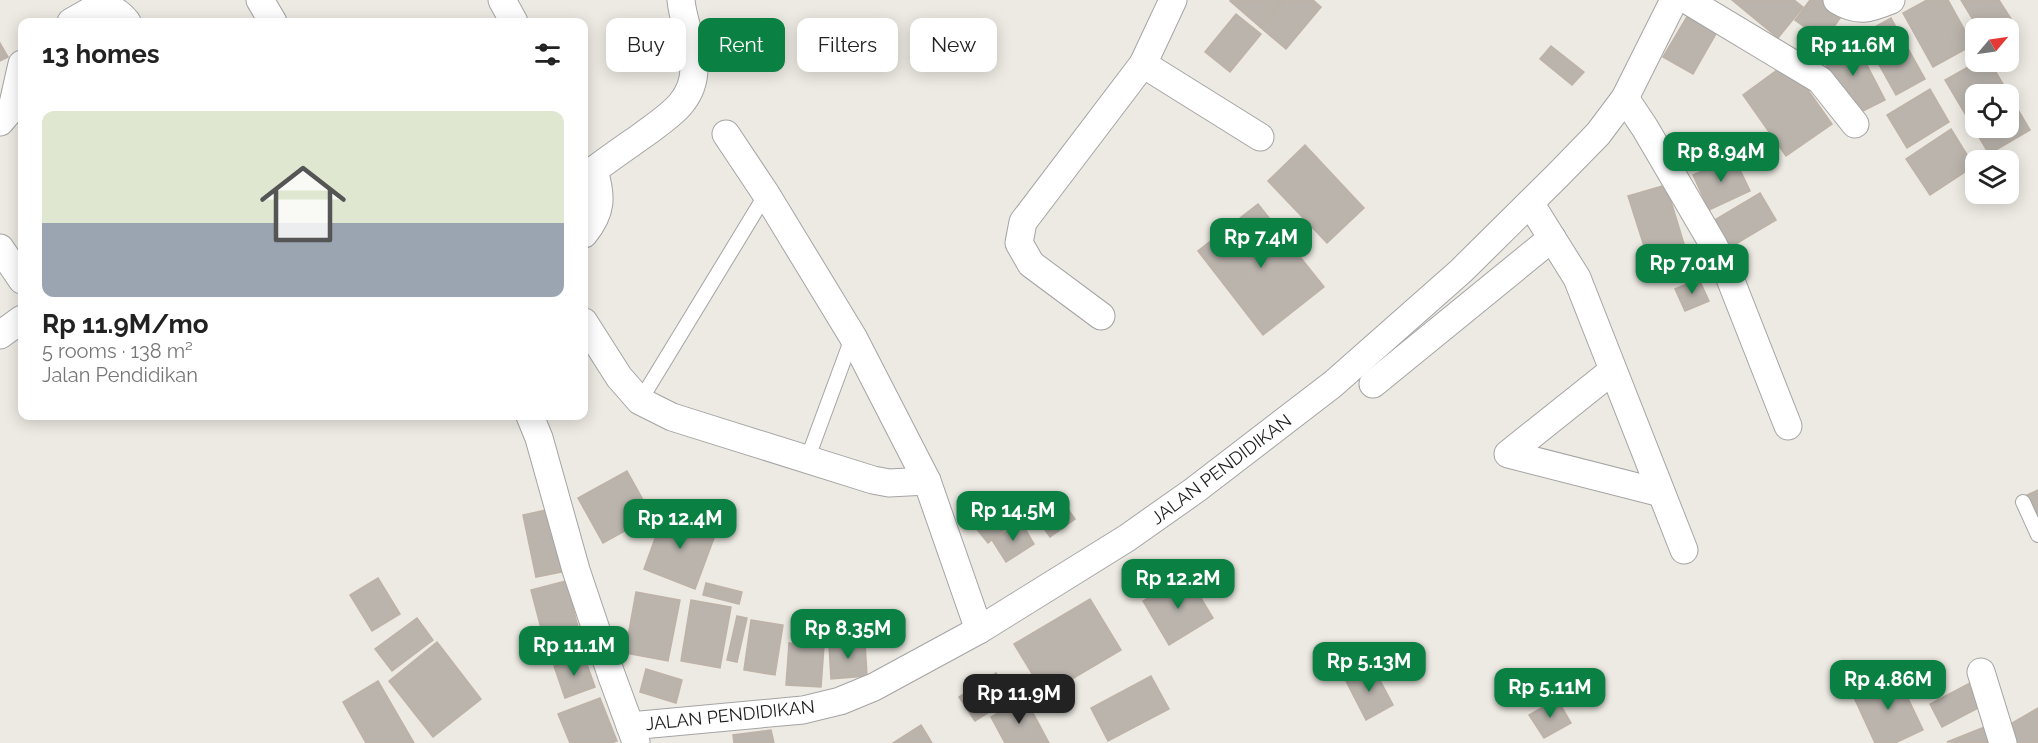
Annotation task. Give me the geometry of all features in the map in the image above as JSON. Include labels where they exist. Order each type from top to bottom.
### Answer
[{"type":"street","points":[[260,0],[271,18]]},
{"type":"street","points":[[502,0],[512,18]]},
{"type":"street","points":[[588,229],[599,210],[599,189],[589,161],[668,118],[691,90],[694,70],[693,53],[681,0]]},
{"type":"street","points":[[1101,316],[1031,264],[1019,243],[1023,222],[1143,64],[1173,0]]},
{"type":"street","name":"JALAN PENDIDIKAN","points":[[633,734],[803,710],[840,701],[874,687],[979,630],[1127,538],[1248,450],[1333,384],[1461,271],[1598,134],[1624,98],[1674,0]]},
{"type":"street","points":[[1687,0],[1820,80],[1856,124]]},
{"type":"street","points":[[1837,0],[1854,9],[1871,8],[1891,0]]},
{"type":"street","points":[[78,18],[101,5],[111,7],[124,18]]},
{"type":"street","points":[[1143,64],[1260,137]]},
{"type":"street","points":[[0,122],[12,108],[18,82]]},
{"type":"street","points":[[1624,98],[1645,128],[1713,244],[1729,276],[1788,426]]},
{"type":"street","points":[[726,134],[766,194],[853,337],[927,481],[979,630]]},
{"type":"street","points":[[1530,203],[1577,278],[1684,550]]},
{"type":"street","points":[[1373,384],[1552,238]]},
{"type":"street","points":[[0,248],[18,274]]},
{"type":"street","points":[[0,335],[18,322]]},
{"type":"street","points":[[588,328],[619,377],[640,401],[672,417],[873,480],[889,483],[927,481]]},
{"type":"street","points":[[1612,371],[1508,454],[1661,493]]},
{"type":"street","points":[[531,420],[586,599],[633,734]]},
{"type":"street","points":[[1981,672],[2003,743]]},
{"type":"lane","points":[[640,401],[766,194]]},
{"type":"lane","points":[[807,460],[853,337]]},
{"type":"lane","points":[[2023,502],[2038,535]]},
{"type":"building","points":[[1231,0],[1283,0],[1260,27]]},
{"type":"building","points":[[1283,0],[1313,0],[1321,7],[1286,49],[1260,27]]},
{"type":"building","points":[[1732,0],[1794,0],[1803,7],[1778,38]]},
{"type":"building","points":[[1810,0],[1824,0],[1843,14],[1824,41],[1795,20]]},
{"type":"building","points":[[1927,0],[1948,0],[1965,31],[1965,49],[1933,67],[1903,13]]},
{"type":"building","points":[[1961,0],[1999,0],[2010,18],[1972,18]]},
{"type":"building","points":[[1236,14],[1261,34],[1230,72],[1205,52]]},
{"type":"building","points":[[1688,15],[1717,32],[1693,74],[1663,57]]},
{"type":"building","points":[[1891,18],[1925,79],[1896,95],[1862,34]]},
{"type":"building","points":[[1853,38],[1885,100],[1853,116],[1821,55]]},
{"type":"building","points":[[0,43],[8,57],[0,61]]},
{"type":"building","points":[[1551,46],[1584,72],[1572,85],[1540,59]]},
{"type":"building","points":[[1788,62],[1832,124],[1786,156],[1743,95]]},
{"type":"building","points":[[1965,69],[1965,72],[1996,72],[2003,84],[1965,84],[1965,114],[1945,80]]},
{"type":"building","points":[[1930,89],[1949,122],[1907,148],[1887,115]]},
{"type":"building","points":[[2019,111],[2030,130],[2019,136]]},
{"type":"building","points":[[1951,129],[1965,152],[1965,172],[1930,195],[1906,159]]},
{"type":"building","points":[[1979,138],[2016,138],[1996,150],[1987,150]]},
{"type":"building","points":[[1305,145],[1364,208],[1327,243],[1268,181]]},
{"type":"building","points":[[1734,157],[1750,191],[1709,210],[1693,175]]},
{"type":"building","points":[[1666,185],[1688,257],[1651,268],[1628,196]]},
{"type":"building","points":[[1760,193],[1776,220],[1729,248],[1713,221]]},
{"type":"building","points":[[1258,204],[1324,287],[1263,335],[1198,251]]},
{"type":"building","points":[[1699,279],[1709,301],[1685,311],[1675,289]]},
{"type":"building","points":[[627,471],[652,516],[603,543],[578,498]]},
{"type":"building","points":[[2038,490],[2038,521],[2025,496]]},
{"type":"building","points":[[1058,495],[1075,519],[1050,537],[1033,513]]},
{"type":"building","points":[[995,502],[1013,523],[988,543],[971,522]]},
{"type":"building","points":[[555,508],[567,571],[536,577],[523,515]]},
{"type":"building","points":[[665,511],[717,530],[695,589],[644,569]]},
{"type":"building","points":[[1021,522],[1034,544],[1006,562],[992,540]]},
{"type":"building","points":[[1187,575],[1213,618],[1169,645],[1143,601]]},
{"type":"building","points":[[378,578],[400,614],[372,631],[350,595]]},
{"type":"building","points":[[566,581],[583,646],[548,655],[531,590]]},
{"type":"building","points":[[706,583],[742,592],[739,604],[703,595]]},
{"type":"building","points":[[636,592],[680,600],[668,661],[625,653]]},
{"type":"building","points":[[1090,599],[1121,650],[1045,695],[1014,644]]},
{"type":"building","points":[[691,600],[731,607],[720,668],[681,661]]},
{"type":"building","points":[[737,616],[747,618],[737,662],[727,660]]},
{"type":"building","points":[[417,618],[433,640],[392,671],[375,649]]},
{"type":"building","points":[[751,620],[783,625],[775,675],[744,670]]},
{"type":"building","points":[[437,642],[481,699],[433,737],[389,681]]},
{"type":"building","points":[[865,642],[867,676],[831,679],[829,645]]},
{"type":"building","points":[[789,643],[824,646],[821,687],[786,685]]},
{"type":"building","points":[[584,656],[595,687],[565,698],[554,666]]},
{"type":"building","points":[[1373,667],[1393,705],[1366,720],[1346,681]]},
{"type":"building","points":[[646,669],[682,680],[676,703],[640,692]]},
{"type":"building","points":[[996,673],[1011,698],[975,721],[959,697]]},
{"type":"building","points":[[1896,673],[1923,730],[1895,743],[1875,743],[1852,693]]},
{"type":"building","points":[[1151,676],[1169,709],[1108,741],[1091,708]]},
{"type":"building","points":[[378,681],[414,743],[366,743],[343,702]]},
{"type":"building","points":[[1970,683],[1982,706],[1942,727],[1930,704]]},
{"type":"building","points":[[600,698],[617,741],[570,743],[558,714]]},
{"type":"building","points":[[1025,698],[1049,743],[1005,743],[991,717]]},
{"type":"building","points":[[1557,699],[1571,723],[1544,738],[1529,715]]},
{"type":"building","points":[[2038,708],[2038,743],[2017,743],[2007,726]]},
{"type":"building","points":[[921,725],[932,743],[893,743]]},
{"type":"building","points":[[1987,726],[1993,743],[1947,742]]},
{"type":"building","points":[[771,730],[774,743],[734,743],[733,735]]}]
